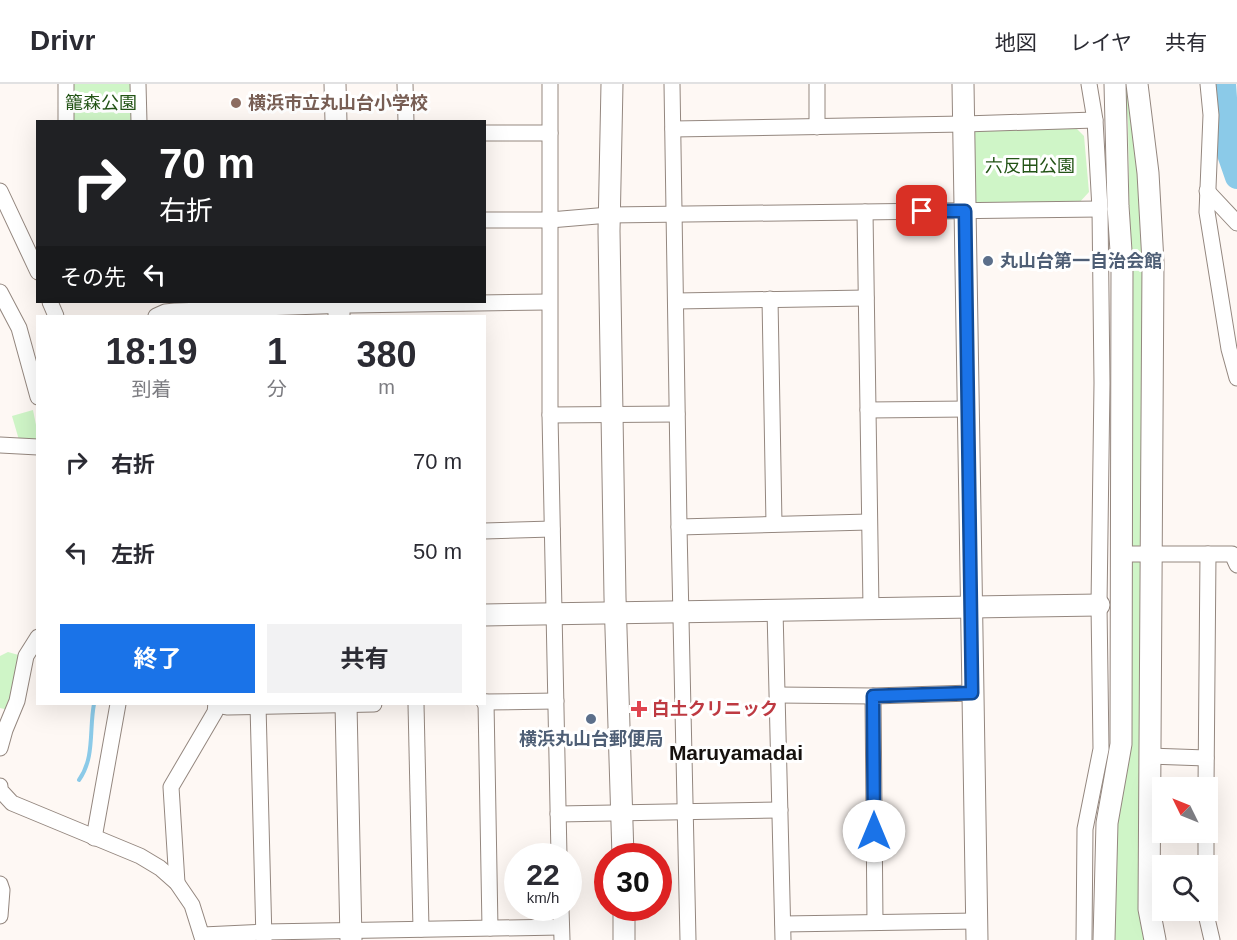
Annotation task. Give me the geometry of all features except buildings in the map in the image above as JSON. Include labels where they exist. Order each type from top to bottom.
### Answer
[{"type":"street","points":[[66,84],[66,120]]},
{"type":"street","points":[[138,84],[139,120]]},
{"type":"street","points":[[335,84],[336,120]]},
{"type":"street","points":[[405,84],[406,120]]},
{"type":"street","points":[[550,84],[548,302],[559,843]]},
{"type":"street","points":[[612,84],[609,215],[623,843]]},
{"type":"street","points":[[672,84],[688,940]]},
{"type":"street","points":[[817,84],[818,126]]},
{"type":"street","points":[[783,924],[875,922],[976,930],[963,84]]},
{"type":"street","points":[[1084,940],[1085,829],[1101,749],[1100,209],[1095,120],[1089,84]]},
{"type":"street","points":[[1104,940],[1107,823],[1121,744],[1122,266],[1115,84]]},
{"type":"street","points":[[1137,84],[1148,173],[1153,262],[1149,909],[1155,940]]},
{"type":"street","points":[[1208,84],[1210,115],[1207,190],[1210,232],[1229,349],[1237,378]]},
{"type":"street","points":[[673,129],[1095,120]]},
{"type":"street","points":[[486,133],[550,133]]},
{"type":"street","points":[[1207,190],[1237,223]]},
{"type":"street","points":[[0,191],[36,268]]},
{"type":"street","points":[[486,220],[550,220],[609,215],[1100,209]]},
{"type":"street","points":[[865,212],[871,608]]},
{"type":"street","points":[[0,292],[20,328],[36,389]]},
{"type":"street","points":[[676,301],[866,298]]},
{"type":"street","points":[[770,299],[774,524]]},
{"type":"street","points":[[161,312],[254,313],[339,308],[479,310],[548,302]]},
{"type":"street","points":[[868,410],[968,409]]},
{"type":"street","points":[[550,415],[677,414]]},
{"type":"street","points":[[0,445],[36,447]]},
{"type":"street","points":[[679,527],[869,522]]},
{"type":"street","points":[[486,531],[552,529]]},
{"type":"street","points":[[1122,554],[1232,554],[1237,565]]},
{"type":"street","points":[[1206,777],[1208,554]]},
{"type":"street","points":[[486,615],[1099,604]]},
{"type":"street","points":[[775,610],[783,940]]},
{"type":"street","points":[[0,748],[17,701],[26,656],[36,640]]},
{"type":"street","points":[[778,695],[873,696],[972,693]]},
{"type":"street","points":[[873,696],[875,922]]},
{"type":"street","points":[[486,702],[556,701]]},
{"type":"street","points":[[93,838],[118,705]]},
{"type":"street","points":[[177,883],[171,788],[216,705]]},
{"type":"street","points":[[220,705],[228,707],[258,705],[264,936]]},
{"type":"street","points":[[346,705],[351,936]]},
{"type":"street","points":[[416,705],[421,929]]},
{"type":"street","points":[[485,705],[490,928]]},
{"type":"street","points":[[1149,756],[1206,758]]},
{"type":"street","points":[[0,786],[0,790],[12,803],[140,856],[160,868],[177,883],[192,905],[203,938],[351,936],[421,929],[490,928],[561,934]]},
{"type":"street","points":[[558,814],[780,810]]},
{"type":"street","points":[[0,884],[2,890],[0,916]]},
{"type":"street","points":[[624,921],[624,940]]},
{"type":"street","points":[[1208,921],[1212,940]]},
{"type":"green space","name":"籠森公園","points":[[70,84],[131,84],[132,120],[71,120]]},
{"type":"green space","points":[[1124,84],[1131,84],[1144,254],[1141,257],[1130,256],[1128,123]]},
{"type":"green space","name":"六反田公園","points":[[978,127],[1076,128],[1084,136],[1089,192],[1078,204],[978,206],[971,196],[971,133]]},
{"type":"green space","points":[[1130,265],[1142,265],[1145,268],[1142,543],[1139,546],[1129,547]]},
{"type":"green space","points":[[33,410],[36,443],[19,440],[12,416]]},
{"type":"green space","points":[[1133,561],[1141,561],[1147,940],[1107,940],[1131,565]]},
{"type":"green space","points":[[8,652],[22,656],[9,710],[0,708],[0,656]]},
{"type":"waterway","points":[[1224,84],[1229,154],[1237,177]]},
{"type":"waterway","points":[[79,780],[89,753],[94,705]]},
{"type":"place","name":"横浜市立丸山台小学校","points":[[236,103]]},
{"type":"place","name":"丸山台第一自治会館","points":[[988,261]]},
{"type":"place","name":"白土クリニック","points":[[639,709]]},
{"type":"place","name":"横浜丸山台郵便局","points":[[591,719]]},
{"type":"district","name":"Maruyamadai","points":[[736,753]]},
{"type":"route","points":[[874,831],[873,696],[972,693],[965,211],[922,211]]}]
